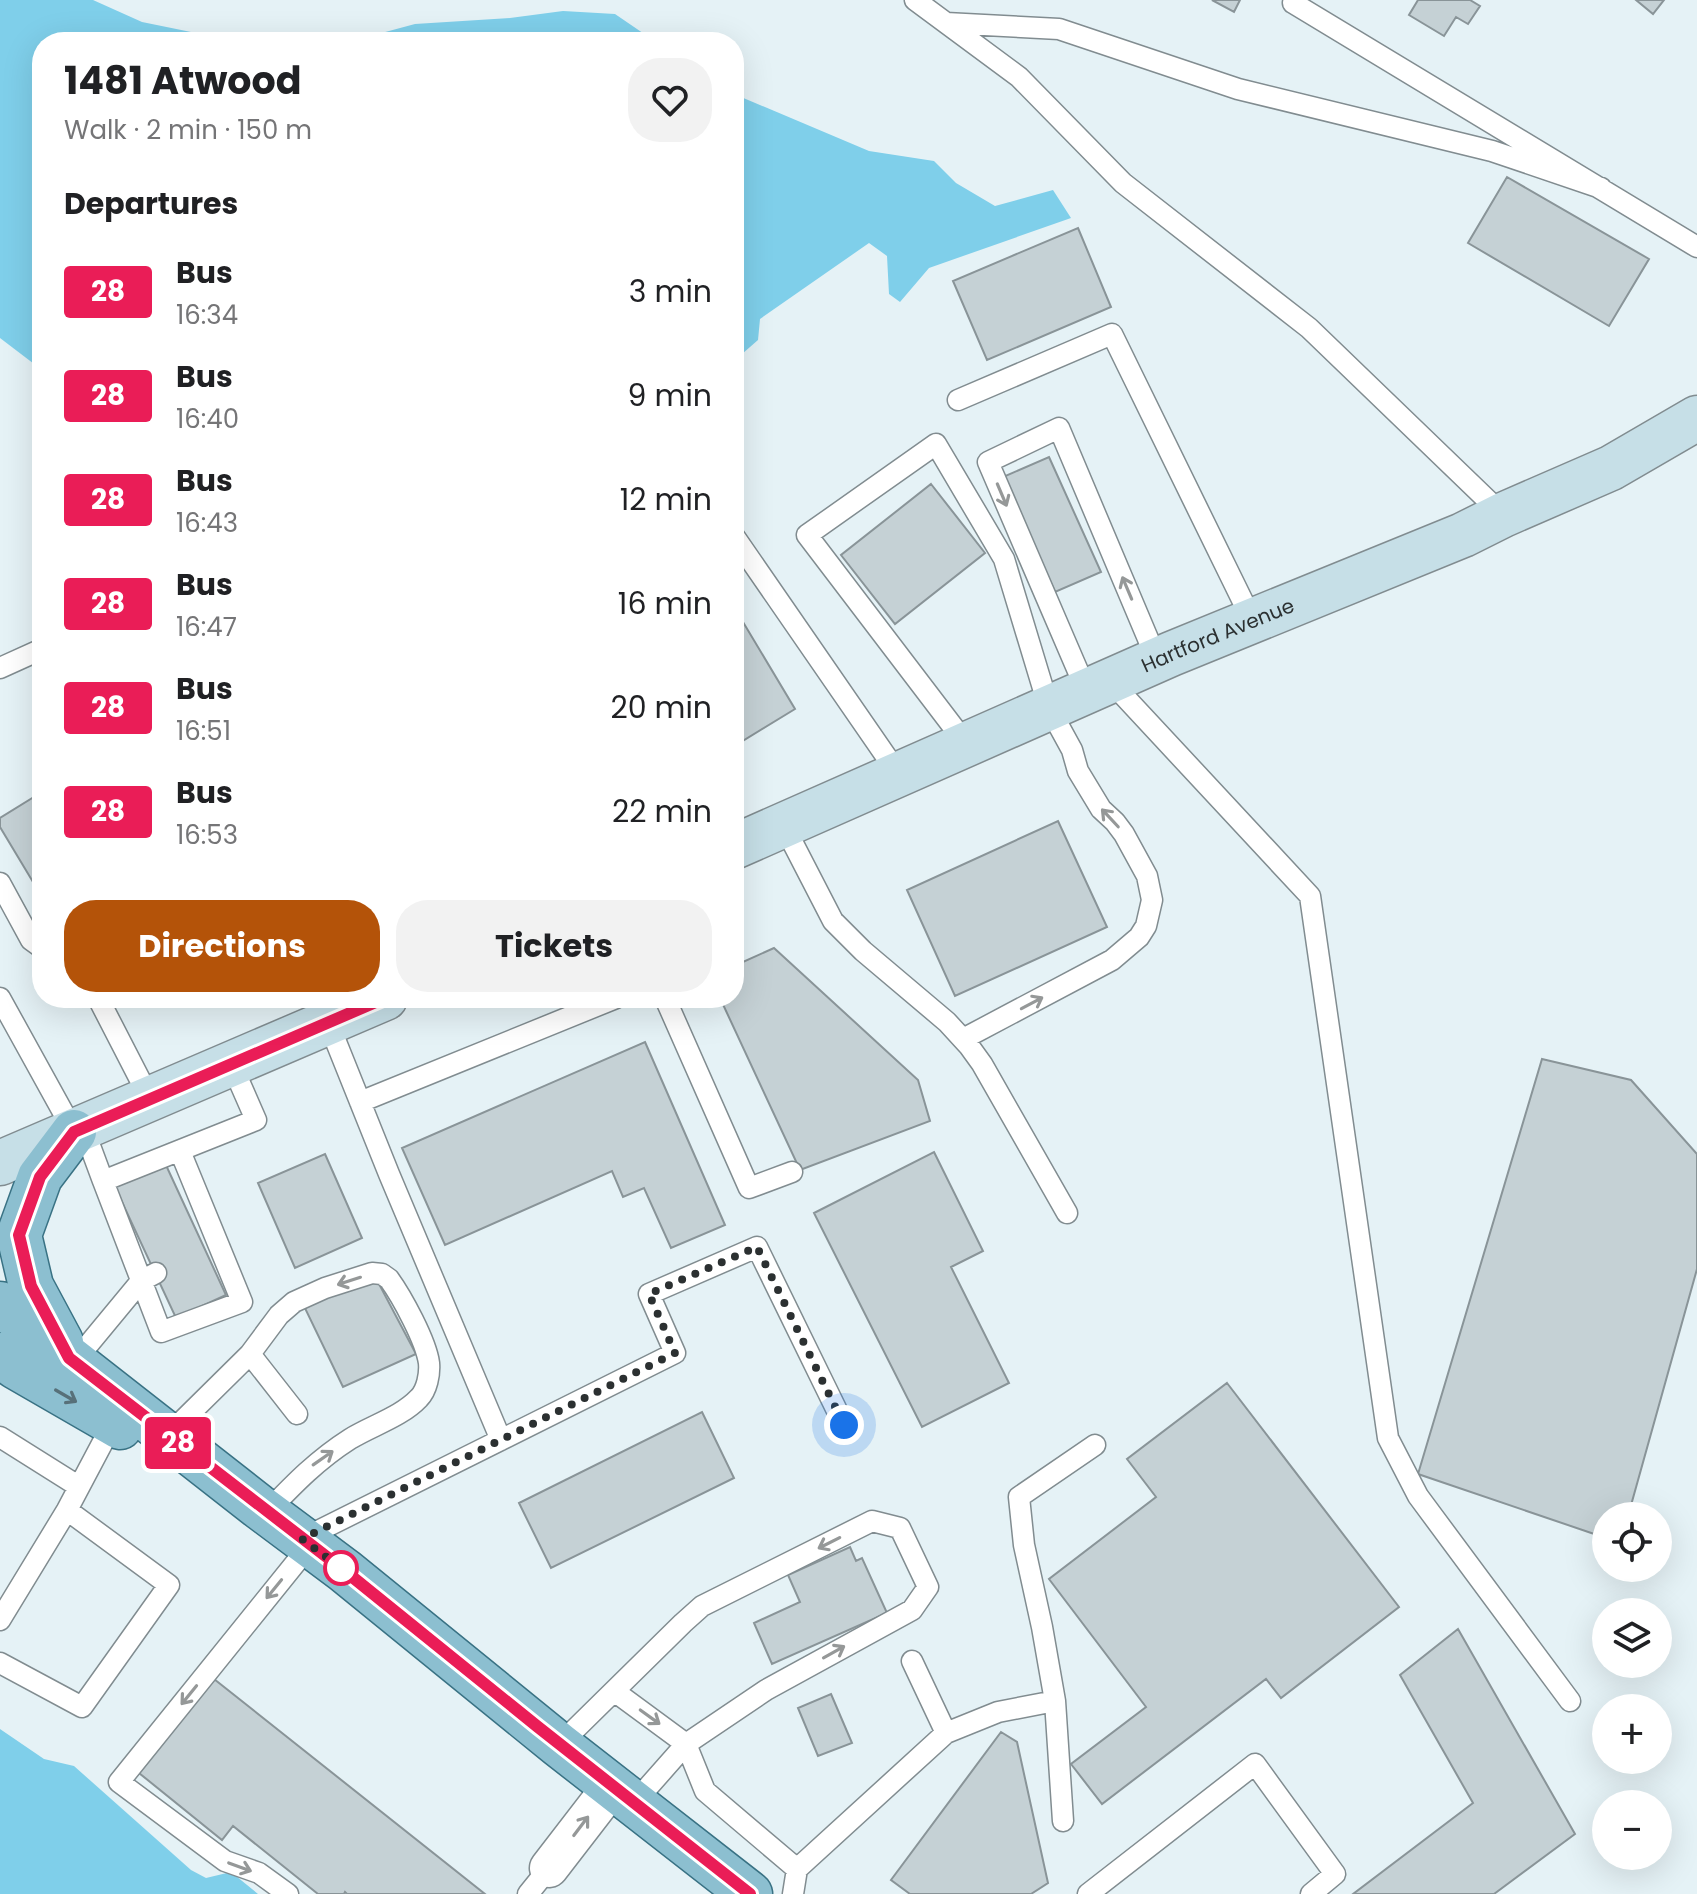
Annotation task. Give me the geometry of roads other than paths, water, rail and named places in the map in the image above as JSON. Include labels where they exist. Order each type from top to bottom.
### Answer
[{"type":"main road","name":"Hartford Avenue","points":[[744,843],[1157,660],[1463,535],[1611,468],[1697,418]]},
{"type":"main road","points":[[0,1163],[231,1063],[321,1010]]},
{"type":"main road","points":[[72,1360],[31,1286],[19,1235],[40,1177],[79,1129]]},
{"type":"main road","points":[[0,1304],[750,1894]]},
{"type":"main road","points":[[0,1355],[262,1509]]},
{"type":"street","points":[[539,1881],[623,1794]]},
{"type":"lane","points":[[915,0],[1019,77],[1123,183],[1309,328],[1503,515]]},
{"type":"lane","points":[[1296,0],[1293,3],[1697,247]]},
{"type":"lane","points":[[946,23],[1059,29],[1238,89],[1492,151],[1601,188]]},
{"type":"lane","points":[[958,400],[1112,334],[1252,620]]},
{"type":"lane","points":[[963,1039],[1129,948],[1146,926],[1152,900],[1147,876],[1124,834],[1101,809],[1078,771],[1072,750],[1082,694],[988,462],[1059,428],[1157,660]]},
{"type":"lane","points":[[967,745],[807,535],[936,444],[1082,694],[1310,896],[1388,1438],[1418,1496],[1570,1701]]},
{"type":"lane","points":[[744,550],[899,775]]},
{"type":"lane","points":[[0,668],[32,654]]},
{"type":"lane","points":[[784,826],[833,921],[863,951],[947,1022],[982,1064],[1067,1213]]},
{"type":"lane","points":[[0,883],[32,941]]},
{"type":"lane","points":[[0,998],[8,1029],[79,1129],[128,1230],[148,1277],[161,1332],[242,1302],[213,1250],[194,1206],[180,1151]]},
{"type":"lane","points":[[103,1008],[150,1099]]},
{"type":"lane","points":[[360,1102],[591,1008]]},
{"type":"lane","points":[[669,1008],[749,1188],[792,1172]]},
{"type":"lane","points":[[321,1010],[501,1440]]},
{"type":"lane","points":[[103,1181],[256,1120],[231,1063]]},
{"type":"lane","points":[[288,1894],[259,1873],[225,1861],[119,1782],[306,1542],[675,1353],[649,1294],[757,1247],[844,1425]]},
{"type":"lane","points":[[168,1435],[250,1354],[279,1315],[294,1302],[372,1273],[389,1279],[421,1339],[429,1363],[427,1383],[420,1397],[392,1418],[351,1438],[262,1509]]},
{"type":"lane","points":[[72,1360],[148,1277]]},
{"type":"lane","points":[[250,1354],[297,1414]]},
{"type":"lane","points":[[0,1620],[67,1510],[113,1423]]},
{"type":"lane","points":[[0,1437],[78,1486]]},
{"type":"lane","points":[[1063,1821],[1055,1701],[1024,1545],[1019,1497],[1095,1445]]},
{"type":"lane","points":[[0,1663],[82,1707],[169,1585],[67,1510]]},
{"type":"lane","points":[[559,1745],[702,1606],[872,1521],[900,1528],[928,1587],[912,1610],[766,1690],[686,1744],[623,1794]]},
{"type":"lane","points":[[912,1661],[946,1733]]},
{"type":"lane","points":[[614,1691],[686,1744],[705,1791],[797,1869]]},
{"type":"lane","points":[[793,1894],[797,1869],[946,1733],[998,1712],[1055,1701]]},
{"type":"lane","points":[[1088,1894],[1255,1764],[1335,1874],[1311,1894]]}]
